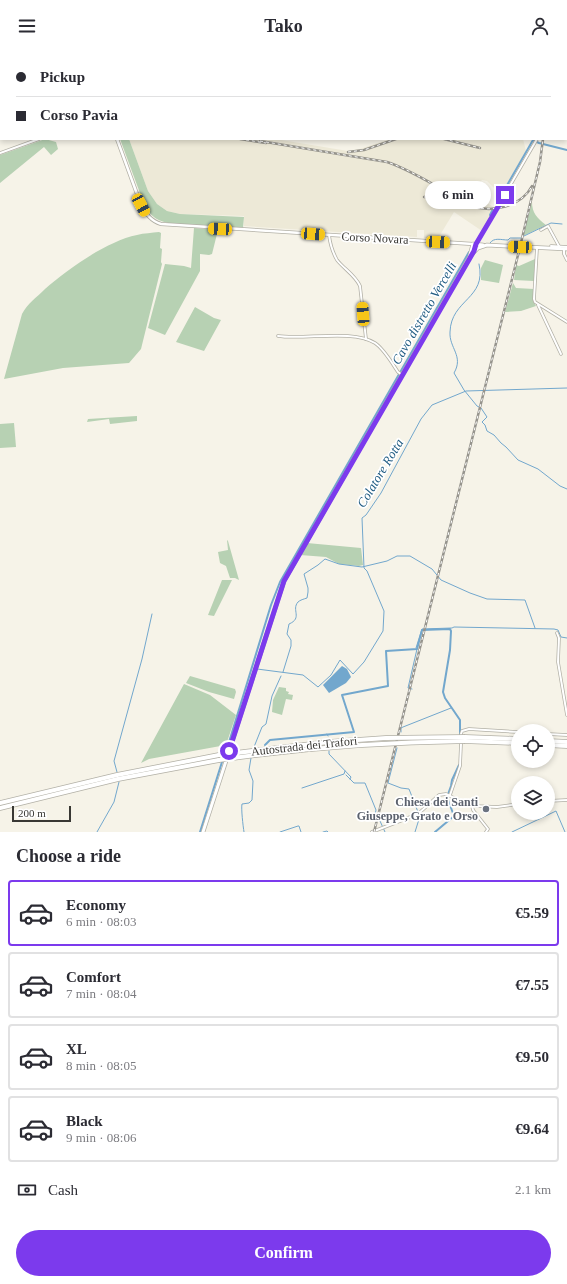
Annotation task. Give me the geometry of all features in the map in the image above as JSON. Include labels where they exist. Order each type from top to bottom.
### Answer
[{"type":"highway","name":"Autostrada dei Trafori","points":[[0,803],[117,775],[219,757],[329,746],[463,739],[511,739]]},
{"type":"highway","name":"Autostrada dei Trafori","points":[[463,739],[511,742]]},
{"type":"highway","points":[[555,741],[567,742]]},
{"type":"highway","points":[[555,745],[567,746]]},
{"type":"highway","name":"Autostrada dei Trafori","points":[[0,808],[219,757]]},
{"type":"main road","name":"Corso Novara","points":[[117,140],[145,213],[156,223],[167,226],[464,244],[564,248]]},
{"type":"main road","points":[[464,244],[470,248],[472,253]]},
{"type":"main road","points":[[229,751],[281,587],[472,253],[475,244]]},
{"type":"main road","points":[[472,253],[481,246],[487,245]]},
{"type":"main road","points":[[203,832],[226,761]]},
{"type":"street","points":[[0,153],[36,140]]},
{"type":"street","points":[[475,244],[536,140]]},
{"type":"street","points":[[541,230],[548,226],[564,248],[564,254],[567,260]]},
{"type":"street","points":[[329,236],[333,251],[338,260],[357,280],[360,286],[366,339]]},
{"type":"street","points":[[551,246],[564,248]]},
{"type":"street","points":[[537,248],[534,299],[561,354]]},
{"type":"street","points":[[538,305],[567,322]]},
{"type":"street","points":[[278,336],[308,337],[323,335],[366,339],[374,342],[398,372],[402,374]]},
{"type":"street","points":[[557,633],[559,638],[558,662],[567,715]]},
{"type":"street","points":[[450,795],[460,766],[463,739],[462,731],[470,729],[511,732]]},
{"type":"street","points":[[555,734],[567,735]]},
{"type":"street","points":[[372,832],[416,814],[439,795],[450,795],[472,806],[497,807],[511,805]]},
{"type":"street","points":[[555,801],[567,800]]},
{"type":"street","points":[[472,806],[473,810],[488,829],[486,832]]},
{"type":"shaded area","points":[[129,140],[281,140],[348,151],[360,149],[387,140],[523,140],[526,151],[507,185],[498,186],[495,189],[487,181],[482,180],[471,193],[495,208],[482,231],[454,212],[437,240],[424,238],[424,230],[417,230],[417,237],[244,226],[244,216],[180,214],[167,211],[157,204],[148,191]]},
{"type":"green space","points":[[42,140],[56,142],[58,149],[51,155],[44,147],[0,183],[0,155]]},
{"type":"green space","points":[[120,140],[129,140],[148,191],[157,204],[167,211],[180,214],[244,217],[243,228],[173,224],[163,222],[152,216],[144,204]]},
{"type":"green space","points":[[532,202],[536,215],[546,225],[523,236]]},
{"type":"green space","points":[[194,228],[218,230],[212,254],[200,254],[200,271],[165,335],[148,328],[165,264],[191,268]]},
{"type":"green space","points":[[159,232],[161,233],[160,248],[162,249],[162,264],[141,349],[129,363],[63,368],[4,379],[22,314],[32,301],[65,273],[101,249],[125,238]]},
{"type":"green space","points":[[535,259],[534,281],[514,280],[516,265],[519,266]]},
{"type":"green space","points":[[485,260],[503,265],[499,283],[481,280],[481,268]]},
{"type":"green space","points":[[513,283],[516,288],[534,289],[533,301],[536,306],[521,311],[505,312]]},
{"type":"green space","points":[[195,307],[214,318],[221,320],[204,351],[176,342]]},
{"type":"green space","points":[[137,416],[137,421],[110,424],[109,419],[87,422],[88,419]]},
{"type":"green space","points":[[14,423],[16,447],[0,448],[0,424]]},
{"type":"green space","points":[[227,540],[239,580],[230,578],[226,566],[220,563],[218,552],[228,550]]},
{"type":"green space","points":[[307,543],[361,548],[363,565],[339,564],[326,557],[300,555]]},
{"type":"green space","points":[[222,580],[232,580],[214,616],[208,615]]},
{"type":"green space","points":[[190,676],[235,689],[236,692],[234,699],[209,692],[186,683]]},
{"type":"green space","points":[[184,684],[210,695],[236,715],[226,745],[149,759],[141,763]]},
{"type":"green space","points":[[279,687],[286,688],[286,691],[289,692],[288,694],[293,695],[292,700],[286,699],[282,715],[272,712],[273,700]]},
{"type":"water","points":[[342,666],[347,669],[351,677],[346,683],[329,693],[323,685]]},
{"type":"waterway","name":"Cavo distretto Vercelli","points":[[498,201],[533,140],[567,150]]},
{"type":"waterway","name":"Cavo distretto Vercelli","points":[[490,215],[493,209]]},
{"type":"waterway","points":[[524,236],[551,223],[562,224]]},
{"type":"waterway","points":[[490,243],[496,239],[508,240],[510,238],[521,238]]},
{"type":"waterway","name":"Cavo distretto Vercelli","points":[[226,752],[271,605],[280,582],[469,252]]},
{"type":"waterway","points":[[479,264],[480,276],[478,285],[474,292],[456,312],[452,321],[450,338],[457,357],[457,367],[454,373],[464,390],[477,406],[481,408],[487,417],[482,422],[487,431],[494,435],[518,460],[538,469],[560,486],[567,489]]},
{"type":"waterway","name":"Colatore Rotta","points":[[257,669],[303,675],[318,687],[331,675],[340,660],[353,674],[364,662],[383,631],[384,611],[367,571],[364,568],[362,518],[366,515],[381,493],[421,419],[432,405],[466,391],[567,388]]},
{"type":"waterway","points":[[283,672],[291,646],[291,640],[287,634],[289,624],[293,622],[296,617],[296,605],[298,602],[307,598],[308,588],[304,574],[325,559],[339,564],[362,567],[387,561],[397,556],[410,556],[432,569],[441,580],[470,593],[487,599],[525,600],[535,628]]},
{"type":"waterway","points":[[117,772],[114,761],[142,659],[152,614]]},
{"type":"waterway","points":[[416,648],[422,629],[454,627],[554,629],[558,630],[561,637],[567,638]]},
{"type":"waterway","points":[[265,745],[270,740],[354,732],[342,695],[388,686],[386,651],[417,649],[422,630],[450,629],[451,631],[450,650],[443,692],[445,698],[460,720],[460,734]]},
{"type":"waterway","points":[[412,689],[408,688],[417,649]]},
{"type":"waterway","points":[[254,747],[262,727],[266,724],[272,696],[281,676]]},
{"type":"waterway","points":[[401,732],[401,728],[403,727],[451,708]]},
{"type":"waterway","points":[[397,748],[388,783],[401,788],[409,789],[418,812],[416,813],[417,816],[420,816],[415,832]]},
{"type":"waterway","points":[[329,751],[329,754],[351,777],[350,779]]},
{"type":"waterway","points":[[244,832],[242,804],[249,803],[252,800],[253,781],[249,770],[251,758]]},
{"type":"waterway","name":"Cavo distretto Vercelli","points":[[200,832],[222,762]]},
{"type":"waterway","points":[[435,832],[454,816],[447,797],[452,780],[459,765]]},
{"type":"waterway","points":[[302,788],[344,774],[345,771]]},
{"type":"waterway","points":[[346,775],[354,783],[365,783],[376,810],[374,819],[380,821],[385,832]]},
{"type":"waterway","points":[[97,832],[114,802],[119,782]]},
{"type":"waterway","points":[[512,832],[556,811],[565,832]]},
{"type":"waterway","points":[[280,832],[298,826],[301,832]]},
{"type":"waterway","points":[[323,832],[328,832]]},
{"type":"railway","points":[[246,140],[266,143]]},
{"type":"railway","points":[[348,152],[364,150],[393,140]]},
{"type":"railway","points":[[448,140],[480,148]]},
{"type":"railway","points":[[374,832],[520,247],[540,162],[543,140]]},
{"type":"railway","points":[[260,141],[387,162],[402,168],[447,192],[458,200],[479,208],[497,208],[513,203],[521,199],[532,186]]},
{"type":"railway","points":[[424,197],[442,197],[453,200]]},
{"type":"place","name":"Chiesa dei Santi Giuseppe, Grato e Orso","points":[[486,809]]},
{"type":"route","points":[[229,751],[284,581],[505,195]]}]
